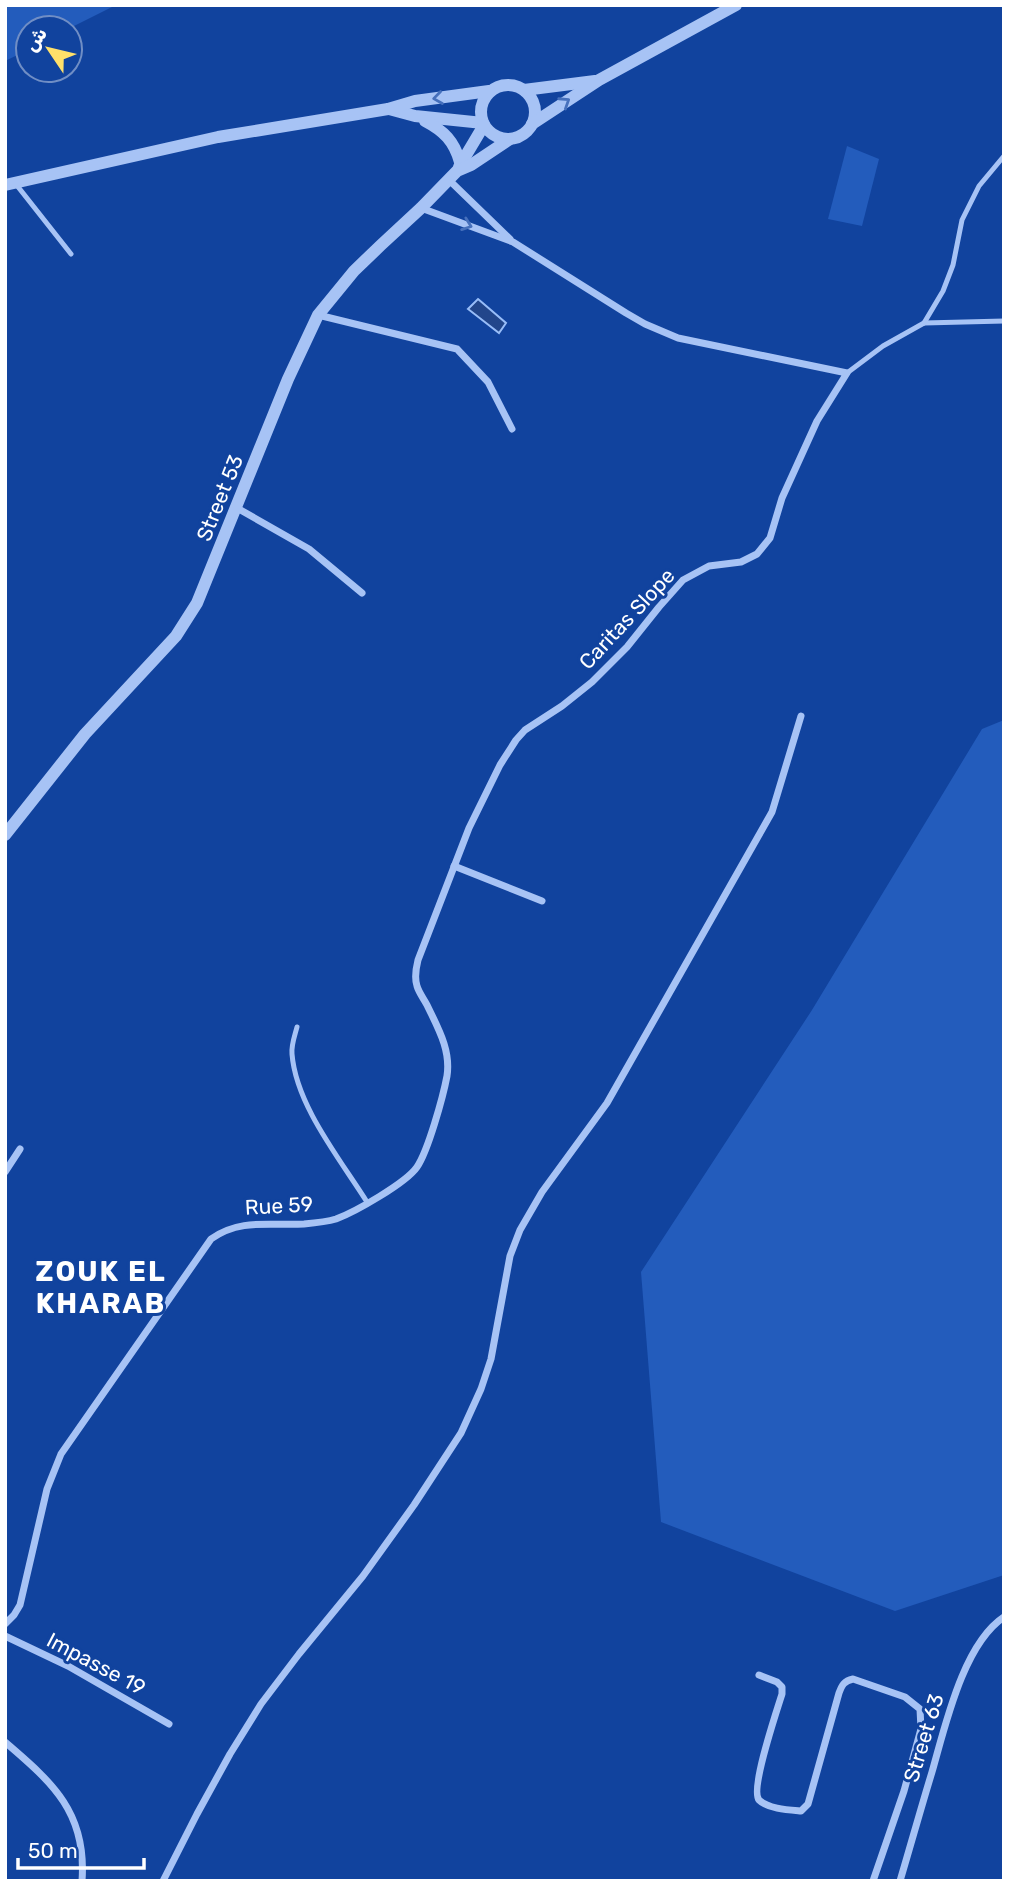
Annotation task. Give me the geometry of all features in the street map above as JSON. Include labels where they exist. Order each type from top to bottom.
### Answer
[{"type":"street","points":[[532,124],[535,112],[533,100],[524,90],[513,85],[500,85],[489,92],[483,101],[481,112],[484,124],[491,133],[500,138],[519,137],[532,124],[598,80],[736,5]]},
{"type":"street","points":[[524,90],[598,80]]},
{"type":"street","points":[[10,184],[218,137],[388,109],[415,102],[489,92]]},
{"type":"street","points":[[388,109],[415,116],[484,124]]},
{"type":"street","points":[[415,116],[439,128],[455,146],[456,171],[513,242]]},
{"type":"street","points":[[456,171],[484,124]]},
{"type":"street","points":[[456,171],[471,165],[510,139]]},
{"type":"street","name":"Street 53","points":[[5,835],[85,733],[186,623],[237,508],[288,379],[318,315],[354,271],[456,171]]},
{"type":"street","points":[[421,208],[513,242],[626,313],[678,338],[847,373]]},
{"type":"street","points":[[318,315],[457,349],[488,382],[512,429]]},
{"type":"street","name":"Caritas Slope","points":[[454,866],[500,765],[525,730],[592,682],[627,647],[683,580],[709,566],[749,560],[770,538],[782,498],[806,444],[828,401],[847,373]]},
{"type":"street","points":[[237,508],[309,549],[362,593]]},
{"type":"street","points":[[163,1881],[230,1754],[261,1704],[363,1576],[442,1463],[469,1418],[491,1359],[513,1243],[542,1192],[607,1103],[772,812],[801,716]]},
{"type":"street","points":[[454,866],[542,901]]},
{"type":"street","name":"Rue 59","points":[[5,1624],[20,1605],[47,1489],[61,1454],[211,1239],[238,1225],[301,1224],[337,1219],[399,1184],[416,1168],[423,1156],[444,1088],[448,1059],[444,1042],[417,986],[415,972],[454,866]]},
{"type":"street","points":[[5,1172],[20,1149]]},
{"type":"street","name":"Street 63","points":[[900,1881],[957,1689],[979,1644],[1004,1617]]},
{"type":"street","name":"Impasse 19","points":[[5,1636],[68,1666],[169,1724]]},
{"type":"street","points":[[759,1675],[777,1682],[782,1687],[757,1788],[757,1796],[761,1802],[773,1807],[801,1811],[808,1804],[839,1692],[847,1680],[853,1679],[905,1697],[920,1709],[921,1729],[918,1742],[873,1881]]},
{"type":"street","points":[[5,1742],[29,1762],[60,1795],[72,1815],[82,1848],[82,1881]]},
{"type":"lane","points":[[924,323],[943,291],[953,265],[962,220],[979,186],[1004,156]]},
{"type":"lane","points":[[10,184],[71,254]]},
{"type":"lane","points":[[847,373],[883,346],[924,323],[1004,321]]},
{"type":"lane","points":[[297,1027],[292,1051],[297,1080],[306,1105],[367,1202]]},
{"type":"shaded area","points":[[5,5],[116,5],[84,21],[84,14],[14,14],[14,57],[5,61]]},
{"type":"shaded area","points":[[847,146],[879,159],[862,226],[828,219]]},
{"type":"shaded area","points":[[478,299],[506,323],[499,333],[468,309]]},
{"type":"shaded area","points":[[1004,720],[1004,1575],[895,1611],[661,1522],[641,1272],[812,1010],[982,729]]},
{"type":"district","name":"ZOUK EL KHARAB","points":[[101,1287]]}]
